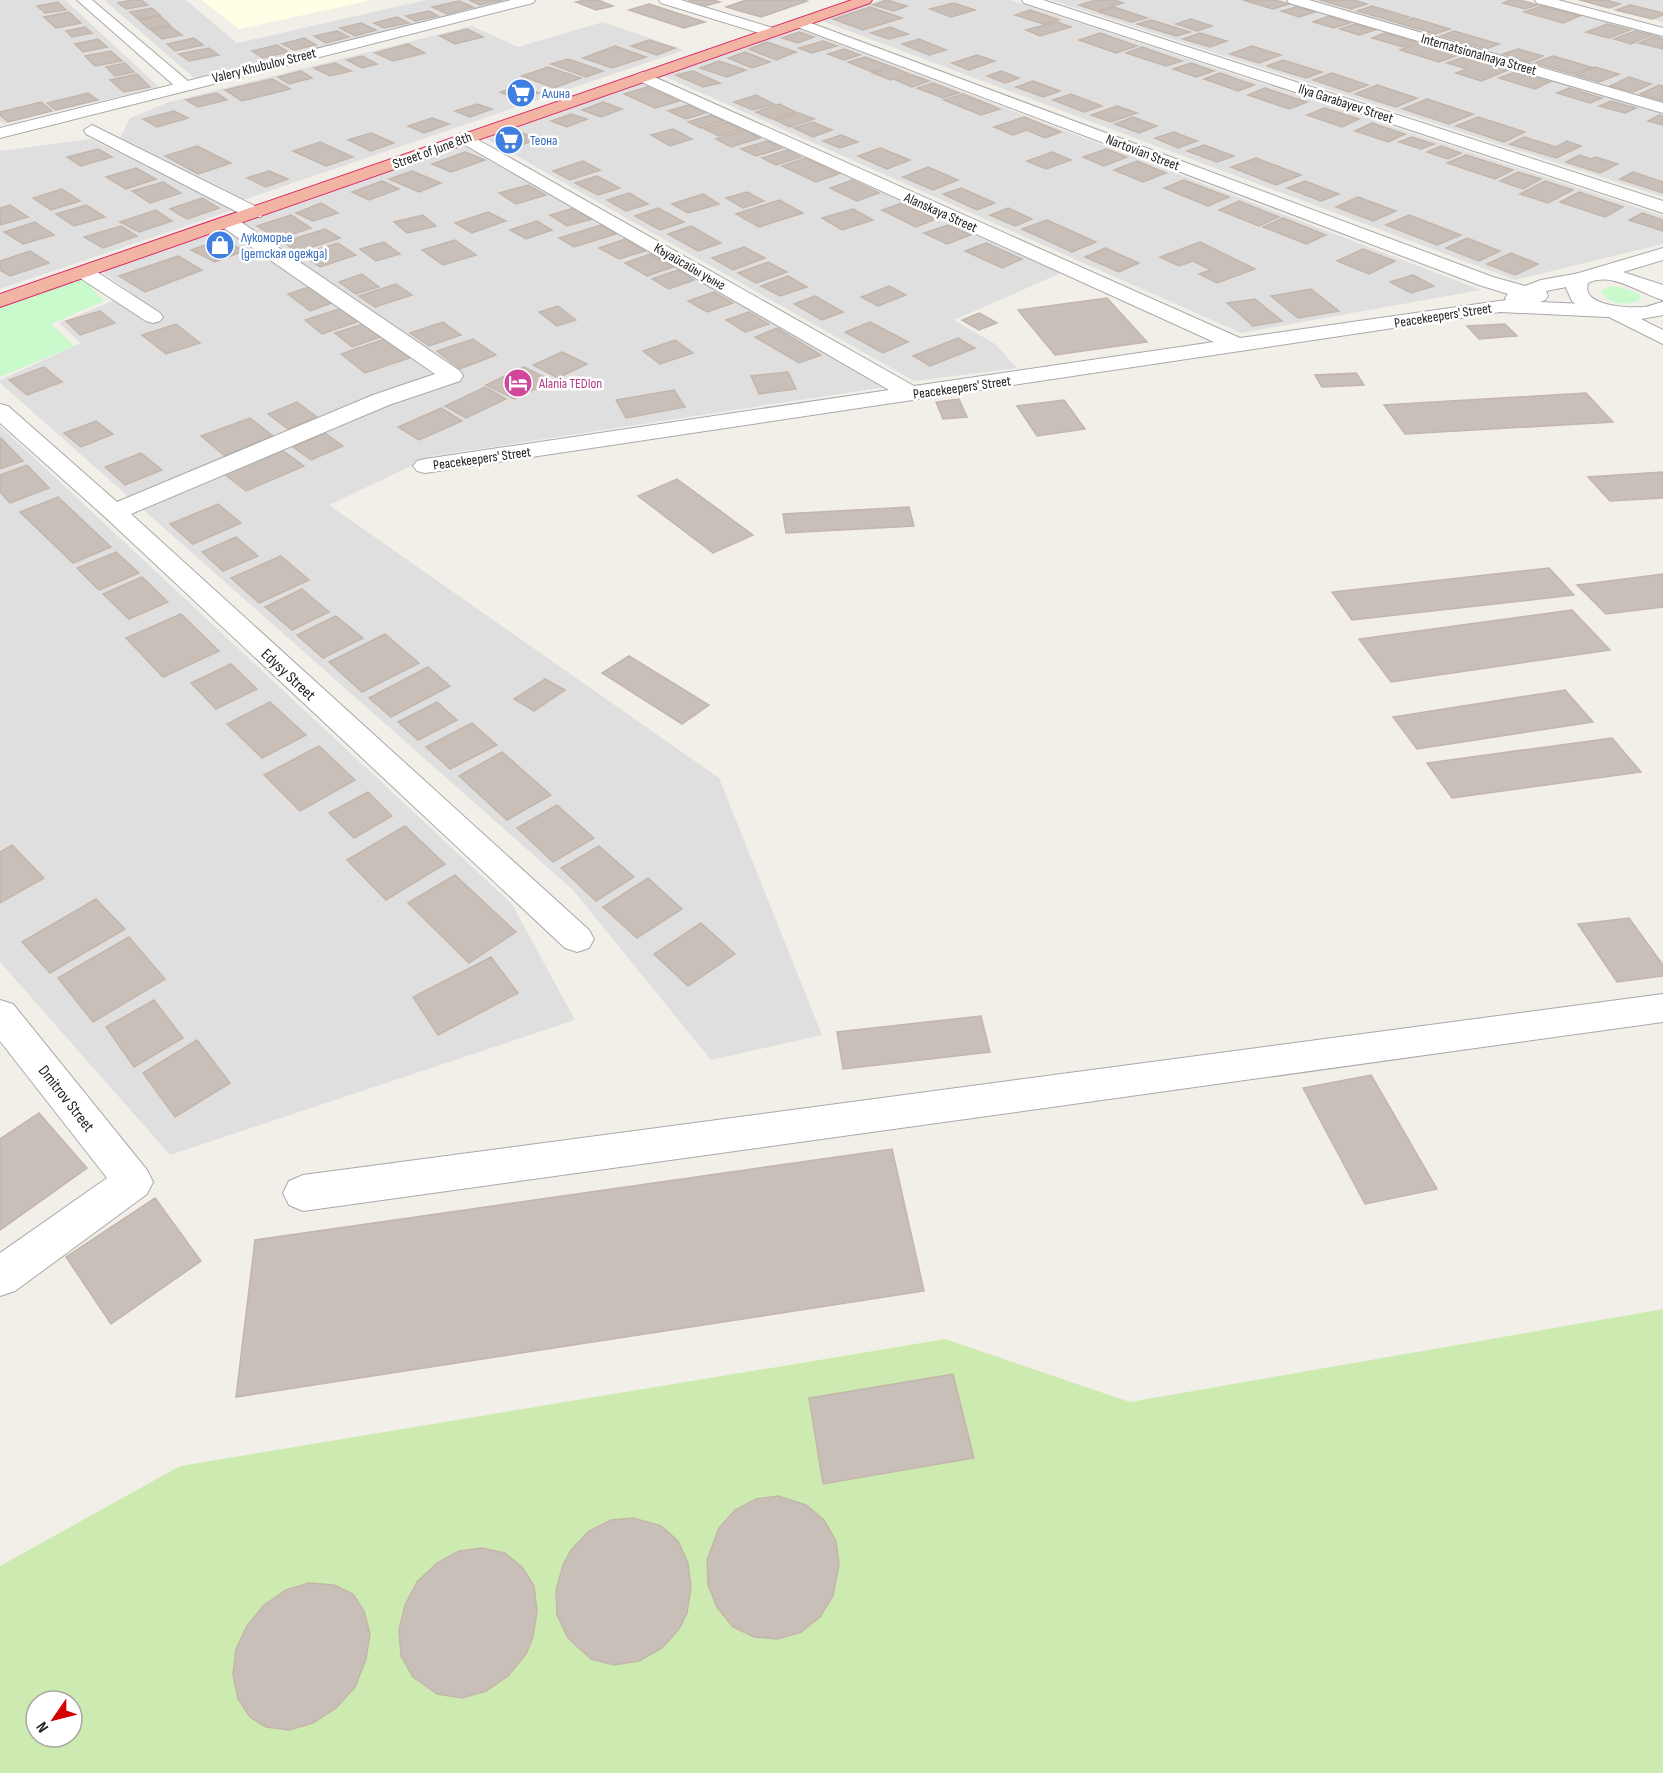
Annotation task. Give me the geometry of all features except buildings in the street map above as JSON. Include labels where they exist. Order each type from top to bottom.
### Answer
[{"type":"highway","name":"Street of June 8th","points":[[0,301],[865,0]]},
{"type":"street","points":[[84,0],[183,86]]},
{"type":"street","name":"Valery Khubulov Street","points":[[0,133],[528,0]]},
{"type":"street","points":[[666,0],[771,32]]},
{"type":"street","name":"Ilya Garabayev Street","points":[[1029,0],[1663,207]]},
{"type":"street","name":"Internatsionalnaya Street","points":[[1294,0],[1663,108]]},
{"type":"street","points":[[1542,0],[1663,32]]},
{"type":"street","name":"Nartovian Street","points":[[800,23],[1486,281],[1533,290],[1607,311]]},
{"type":"street","name":"Alanskaya Street","points":[[643,77],[1240,346]]},
{"type":"street","points":[[92,130],[254,213]]},
{"type":"street","name":"Къуайсайы уынг","points":[[466,138],[914,394]]},
{"type":"street","points":[[114,512],[381,400],[452,376],[228,222]]},
{"type":"street","points":[[1500,306],[1533,290],[1663,254]]},
{"type":"street","points":[[1663,271],[1659,278],[1663,288]]},
{"type":"street","points":[[84,272],[153,317]]},
{"type":"street","points":[[1663,294],[1633,279],[1603,274],[1585,277],[1576,285],[1576,291],[1581,298],[1663,338]]},
{"type":"street","points":[[1500,306],[1647,314],[1663,308]]},
{"type":"street","name":"Peacekeepers' Street","points":[[425,466],[1500,306]]},
{"type":"street","name":"Edysy Street","points":[[0,411],[114,512],[577,939]]},
{"type":"street","points":[[303,1193],[1663,1008]]},
{"type":"street","name":"Dmitrov Street","points":[[0,1014],[133,1182],[0,1277]]},
{"type":"shaded area","points":[[0,0],[65,0],[159,87],[3,124],[0,121]]},
{"type":"shaded area","points":[[104,0],[186,0],[237,43],[426,0],[517,0],[194,78]]},
{"type":"shaded area","points":[[202,0],[372,0],[239,29]]},
{"type":"shaded area","points":[[880,0],[1010,0],[1663,216],[1663,244],[1515,280],[822,21]]},
{"type":"shaded area","points":[[1051,0],[1281,0],[1663,114],[1663,197]]},
{"type":"shaded area","points":[[1313,0],[1525,0],[1663,37],[1663,103]]},
{"type":"shaded area","points":[[1576,0],[1663,0],[1663,22]]},
{"type":"shaded area","points":[[603,22],[684,50],[243,200],[120,138],[130,118],[169,102],[472,26],[518,47]]},
{"type":"shaded area","points":[[797,28],[1481,290],[1241,333],[661,75]]},
{"type":"shaded area","points":[[644,82],[1061,273],[954,320],[995,344],[1017,368],[914,381],[485,138]]},
{"type":"shaded area","points":[[91,139],[233,210],[0,289],[0,151]]},
{"type":"shaded area","points":[[466,143],[886,387],[432,456],[329,505],[719,778],[822,1035],[711,1060],[573,890],[0,383],[0,380],[81,343],[59,323],[132,293],[101,271]]},
{"type":"shaded area","points":[[0,426],[512,904],[575,1020],[170,1155],[0,962]]},
{"type":"green space","points":[[82,278],[104,301],[51,324],[74,346],[0,377],[0,307]]},
{"type":"green space","points":[[1610,286],[1621,287],[1639,294],[1641,298],[1626,304],[1614,302],[1601,291]]},
{"type":"green space","points":[[1663,1309],[1663,1773],[0,1773],[0,1566],[180,1466],[945,1339],[1130,1402]]},
{"type":"place","name":"Алина","points":[[521,93]]},
{"type":"place","name":"Теона","points":[[509,140]]},
{"type":"place","name":"Лукоморье (детская одежда)","points":[[220,245]]},
{"type":"place","name":"Alania ТEDIon","points":[[518,383]]}]
